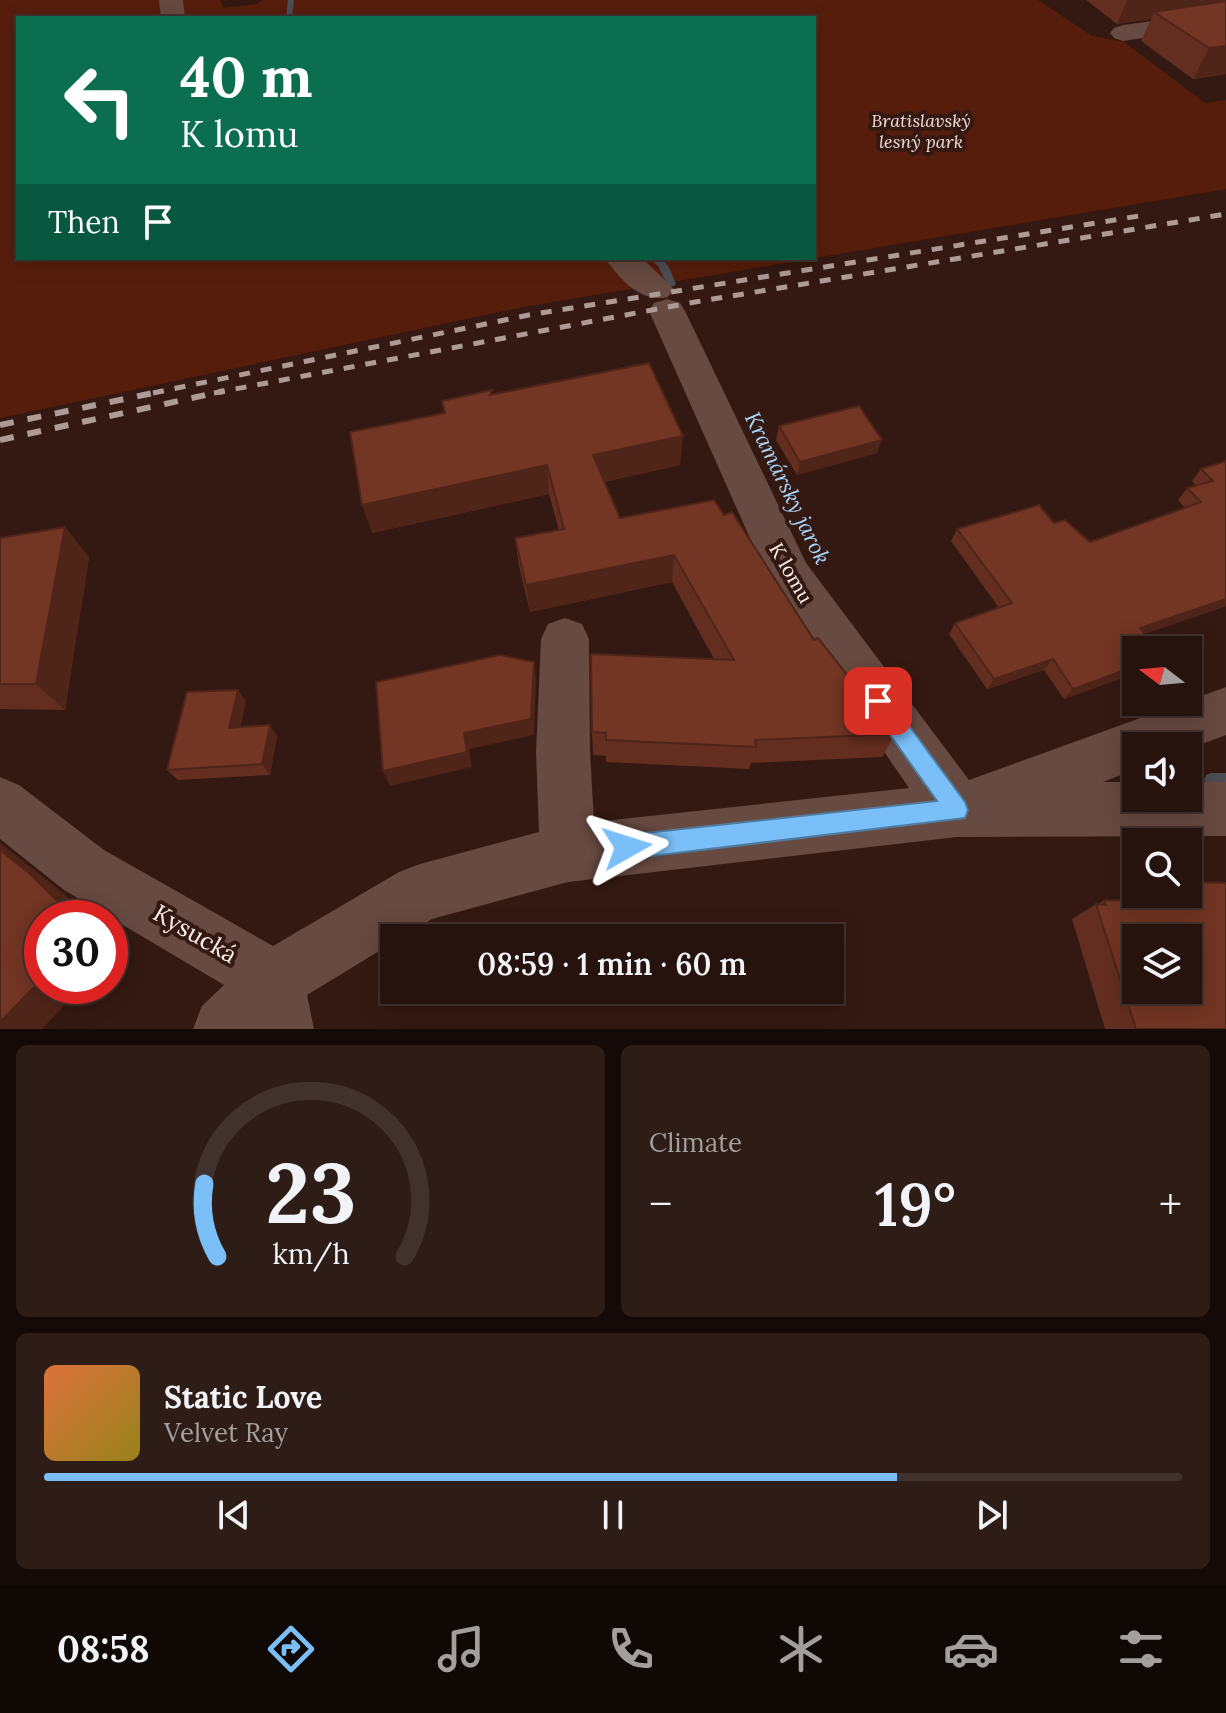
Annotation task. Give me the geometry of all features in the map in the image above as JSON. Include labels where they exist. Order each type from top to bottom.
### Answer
[{"type":"street","points":[[1123,33],[1226,18]]},
{"type":"street","name":"K lomu","points":[[624,260],[661,300],[789,576],[957,810]]},
{"type":"street","points":[[565,639],[563,752],[568,853]]},
{"type":"street","points":[[957,810],[1226,711]]},
{"type":"street","name":"Kysucká","points":[[0,804],[84,870],[278,1004]]},
{"type":"street","points":[[225,1029],[278,1004],[420,893],[568,853],[957,810],[1226,809]]},
{"type":"green space","name":"Bratislavský lesný park","points":[[0,0],[220,0],[224,8],[257,4],[262,0],[1038,0],[1092,36],[1124,42],[1205,103],[1226,100],[1226,189],[816,258],[816,16],[16,16],[16,260],[803,260],[523,307],[0,418]]},
{"type":"building","points":[[1226,1],[1226,46],[1209,48],[1154,12]]},
{"type":"building","points":[[649,363],[683,436],[593,455],[620,518],[714,500],[724,515],[732,512],[814,640],[818,638],[856,686],[862,684],[895,734],[755,740],[756,747],[606,740],[606,733],[592,732],[591,654],[734,660],[674,555],[526,585],[515,538],[564,529],[547,465],[362,505],[350,432],[445,413],[442,401],[492,390],[490,395]]},
{"type":"building","points":[[859,406],[882,440],[800,462],[779,426]]},
{"type":"building","points":[[1226,461],[1226,599],[1140,628],[1147,636],[1122,636],[1122,671],[1073,689],[1053,659],[994,679],[955,623],[1012,603],[957,529],[1039,505],[1054,523],[1065,520],[1090,542],[1201,502],[1187,488],[1213,481],[1201,469]]},
{"type":"building","points":[[65,527],[36,684],[0,684],[0,538]]},
{"type":"building","points":[[500,655],[534,662],[531,719],[464,733],[467,752],[383,771],[376,682]]},
{"type":"building","points":[[238,690],[229,728],[270,725],[262,764],[167,770],[187,692]]},
{"type":"building","points":[[0,850],[57,900],[24,900],[24,997],[0,1022]]},
{"type":"building","points":[[1202,882],[1226,883],[1226,1029],[1136,1029],[1128,1004],[1202,1004],[1202,924],[1122,924],[1122,985],[1096,904],[1106,905],[1104,900],[1122,900],[1122,908],[1202,908]]},
{"type":"waterway","name":"Kramársky jarok","points":[[289,16],[291,0]]},
{"type":"waterway","name":"Kramársky jarok","points":[[657,260],[662,264],[671,284]]},
{"type":"waterway","name":"Kramársky jarok","points":[[1211,780],[1226,780]]},
{"type":"railway","points":[[220,392],[689,303],[1226,214]]},
{"type":"railway","points":[[153,393],[529,315],[1145,215]]},
{"type":"railway","points":[[0,425],[163,391]]},
{"type":"railway","points":[[0,440],[220,392]]},
{"type":"railway","points":[[214,393],[220,392]]},
{"type":"route","points":[[627,847],[957,810],[878,701]]}]
